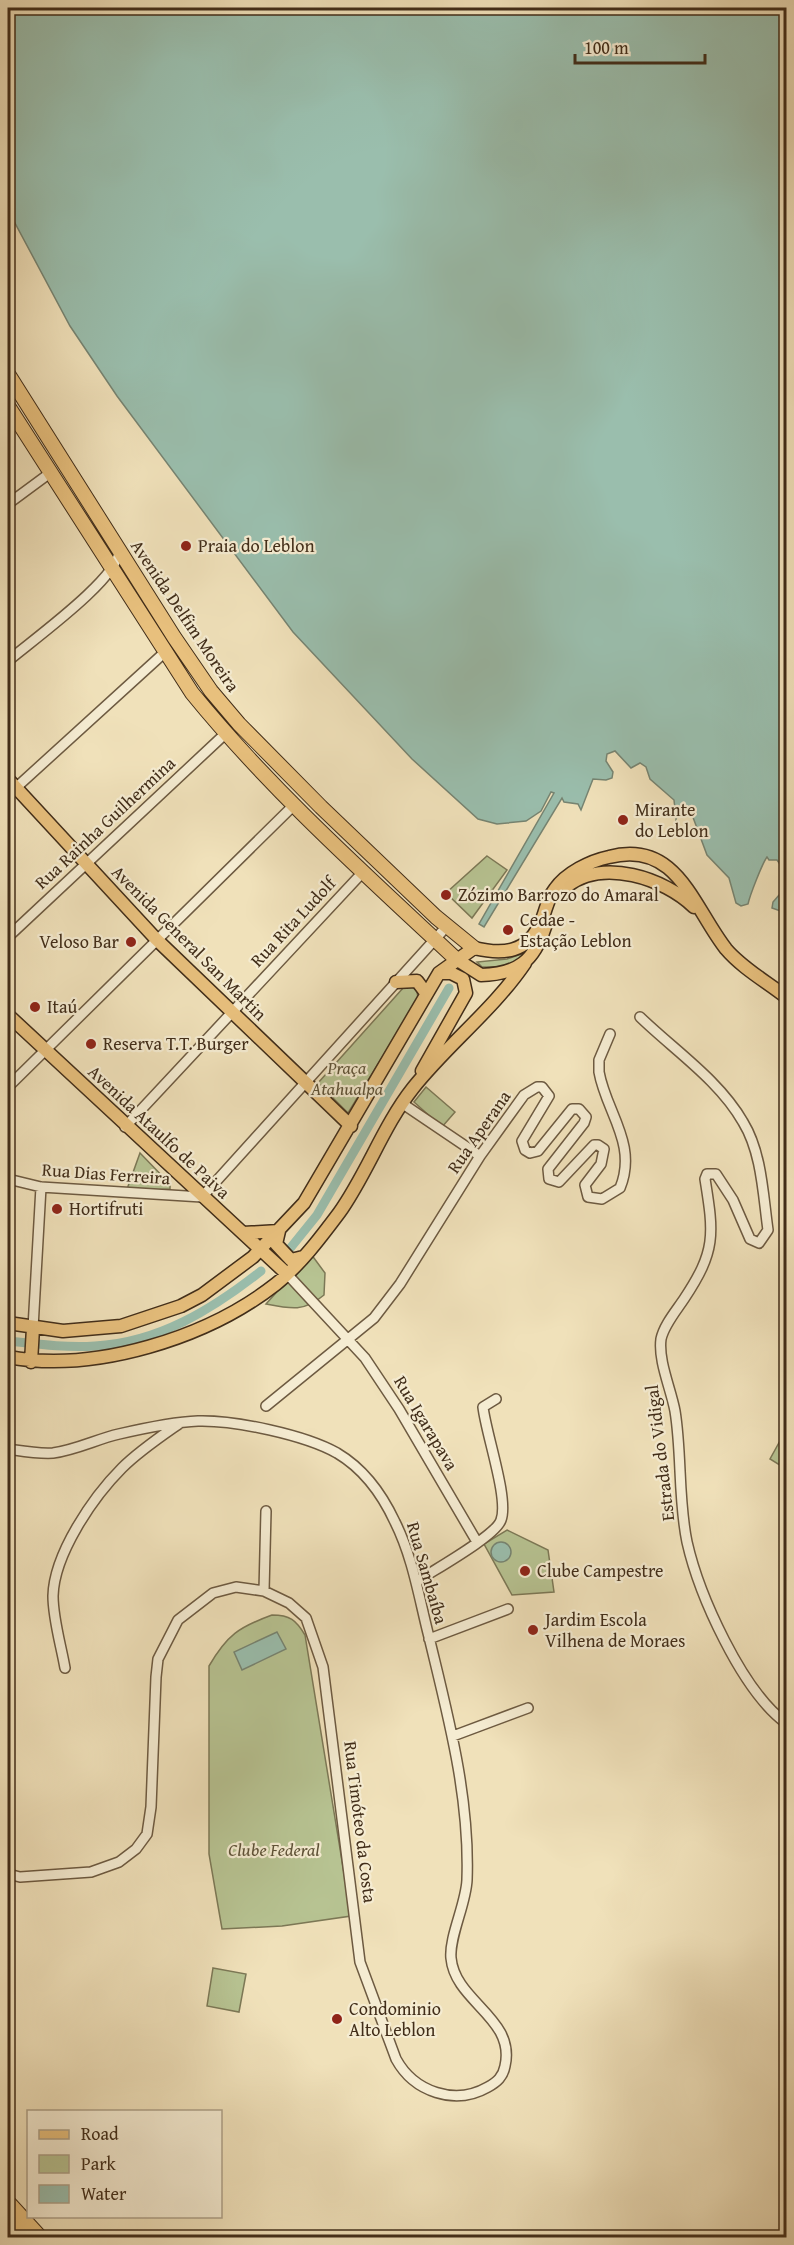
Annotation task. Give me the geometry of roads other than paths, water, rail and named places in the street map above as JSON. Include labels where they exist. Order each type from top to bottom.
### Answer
[{"type":"highway","name":"Avenida Delfim Moreira","points":[[8,374],[191,663],[239,724],[321,807],[447,926],[474,948]]},
{"type":"highway","points":[[8,388],[33,429],[46,434]]},
{"type":"highway","name":"Avenida Delfim Moreira","points":[[8,406],[164,653],[225,734],[294,805],[456,959]]},
{"type":"highway","points":[[8,2202],[41,2238]]},
{"type":"highway","points":[[8,2218],[26,2238]]},
{"type":"main road","name":"Avenida General San Martin","points":[[10,788],[156,939],[351,1126]]},
{"type":"main road","points":[[8,1323],[63,1331],[96,1329],[146,1319],[181,1306],[202,1295],[261,1250],[304,1203],[439,973],[474,948],[503,953],[519,949],[531,940],[556,887],[566,877],[592,862],[622,854],[657,859],[677,874],[728,951],[786,997]]},
{"type":"main road","points":[[648,880],[660,872],[657,859]]},
{"type":"main road","points":[[413,1088],[481,1018],[525,963],[541,940],[555,899],[568,884],[602,873],[648,880],[675,893],[702,914]]},
{"type":"main road","name":"Avenida Delfim Moreira","points":[[456,959],[481,975],[498,974],[525,963]]},
{"type":"main road","points":[[8,1357],[31,1362],[123,1353],[168,1342],[244,1304],[287,1274],[340,1212],[466,993],[463,980],[452,973],[439,973]]},
{"type":"main road","points":[[396,982],[417,981],[426,993]]},
{"type":"main road","name":"Avenida Ataulfo de Paiva","points":[[8,1015],[125,1127],[287,1274]]},
{"type":"main road","points":[[279,1231],[276,1244],[280,1251],[291,1260],[303,1257]]},
{"type":"main road","points":[[243,1233],[279,1231]]},
{"type":"main road","points":[[31,1362],[33,1328]]},
{"type":"street","points":[[8,504],[50,473]]},
{"type":"street","points":[[8,661],[112,572],[119,550]]},
{"type":"street","points":[[10,788],[164,653]]},
{"type":"street","name":"Rua Rainha Guilhermina","points":[[8,937],[225,734]]},
{"type":"street","points":[[8,1086],[294,805]]},
{"type":"street","name":"Rua Rita Ludolf","points":[[125,1127],[363,872]]},
{"type":"street","points":[[202,1197],[447,926]]},
{"type":"street","name":"Estrada do Vidigal","points":[[640,1017],[727,1098],[744,1123],[756,1154],[768,1230],[759,1244],[750,1239],[728,1191],[716,1174],[707,1174],[705,1179],[712,1225],[705,1264],[666,1328],[661,1346],[675,1412],[684,1521],[694,1565],[707,1603],[745,1676],[786,1723]]},
{"type":"street","name":"Rua Aperana","points":[[266,1406],[374,1318],[394,1292],[480,1156],[524,1095],[537,1087],[542,1087],[549,1096],[525,1132],[522,1141],[525,1150],[530,1153],[538,1151],[567,1113],[579,1108],[586,1117],[584,1123],[548,1169],[547,1176],[552,1181],[559,1182],[594,1145],[602,1146],[604,1157],[585,1185],[585,1193],[594,1200],[613,1195],[620,1188],[625,1177],[626,1154],[618,1121],[599,1072],[599,1060],[610,1034]]},
{"type":"street","points":[[403,1104],[480,1156]]},
{"type":"street","name":"Rua Dias Ferreira","points":[[8,1179],[41,1187],[202,1197]]},
{"type":"street","points":[[33,1328],[41,1187]]},
{"type":"street","name":"Rua Igarapava","points":[[287,1274],[349,1339],[399,1409],[477,1542]]},
{"type":"street","points":[[416,1582],[497,1528],[501,1520],[501,1494],[483,1407],[496,1399]]},
{"type":"street","name":"Rua Sambaíba","points":[[8,1449],[53,1453],[113,1435],[182,1422],[201,1421],[272,1431],[308,1440],[336,1453],[356,1467],[383,1499],[405,1543],[453,1736]]},
{"type":"street","points":[[65,1668],[53,1596],[56,1577],[75,1531],[100,1493],[122,1468],[182,1422]]},
{"type":"street","points":[[264,1591],[266,1511]]},
{"type":"street","name":"Rua Timóteo da Costa","points":[[8,1874],[20,1877],[91,1872],[119,1862],[136,1849],[147,1834],[151,1807],[158,1659],[170,1632],[178,1620],[213,1593],[236,1587],[264,1591],[290,1603],[306,1618],[323,1667],[364,1975],[403,2071],[415,2083],[430,2091],[457,2098],[476,2094],[500,2080],[507,2057],[500,2029],[466,1993],[454,1971],[451,1957],[467,1882],[462,1792],[453,1736]]},
{"type":"street","points":[[429,1639],[508,1609]]},
{"type":"street","points":[[453,1736],[528,1708]]},
{"type":"water","points":[[8,8],[786,8],[786,887],[782,867],[777,860],[769,860],[767,857],[748,904],[741,906],[736,903],[729,878],[707,855],[691,812],[683,805],[676,819],[674,800],[650,779],[646,767],[640,763],[631,768],[615,751],[607,754],[606,761],[613,772],[612,778],[593,779],[581,810],[578,804],[564,802],[562,798],[484,927],[479,924],[554,793],[551,792],[541,811],[526,821],[497,824],[478,819],[412,759],[293,632],[117,396],[70,326],[8,210]]},
{"type":"water","points":[[786,887],[786,913],[772,908],[773,902]]},
{"type":"water","points":[[501,1542],[508,1545],[511,1552],[508,1559],[501,1562],[494,1559],[491,1552],[494,1545]]},
{"type":"water","points":[[277,1632],[286,1649],[242,1670],[234,1652]]},
{"type":"waterway","points":[[288,1251],[317,1215],[449,988]]},
{"type":"waterway","points":[[8,1341],[95,1346],[141,1338],[163,1331],[204,1311],[261,1271]]},
{"type":"place","name":"Praia do Leblon","points":[[186,546]]},
{"type":"place","name":"Mirante do Leblon","points":[[623,820]]},
{"type":"place","name":"Zózimo Barrozo do Amaral","points":[[446,895]]},
{"type":"place","name":"Cedae - Estação Leblon","points":[[508,930]]},
{"type":"place","name":"Veloso Bar","points":[[131,942]]},
{"type":"place","name":"Itaú","points":[[35,1007]]},
{"type":"place","name":"Reserva T.T. Burger","points":[[91,1044]]},
{"type":"place","name":"Hortifruti","points":[[57,1209]]},
{"type":"place","name":"Clube Campestre","points":[[525,1571]]},
{"type":"place","name":"Jardim Escola Vilhena de Moraes","points":[[533,1630]]},
{"type":"place","name":"Condominio Alto Leblon","points":[[337,2019]]},
{"type":"park label","name":"Praça Atahualpa","points":[[347,1078]]},
{"type":"park label","name":"Clube Federal","points":[[274,1850]]}]
